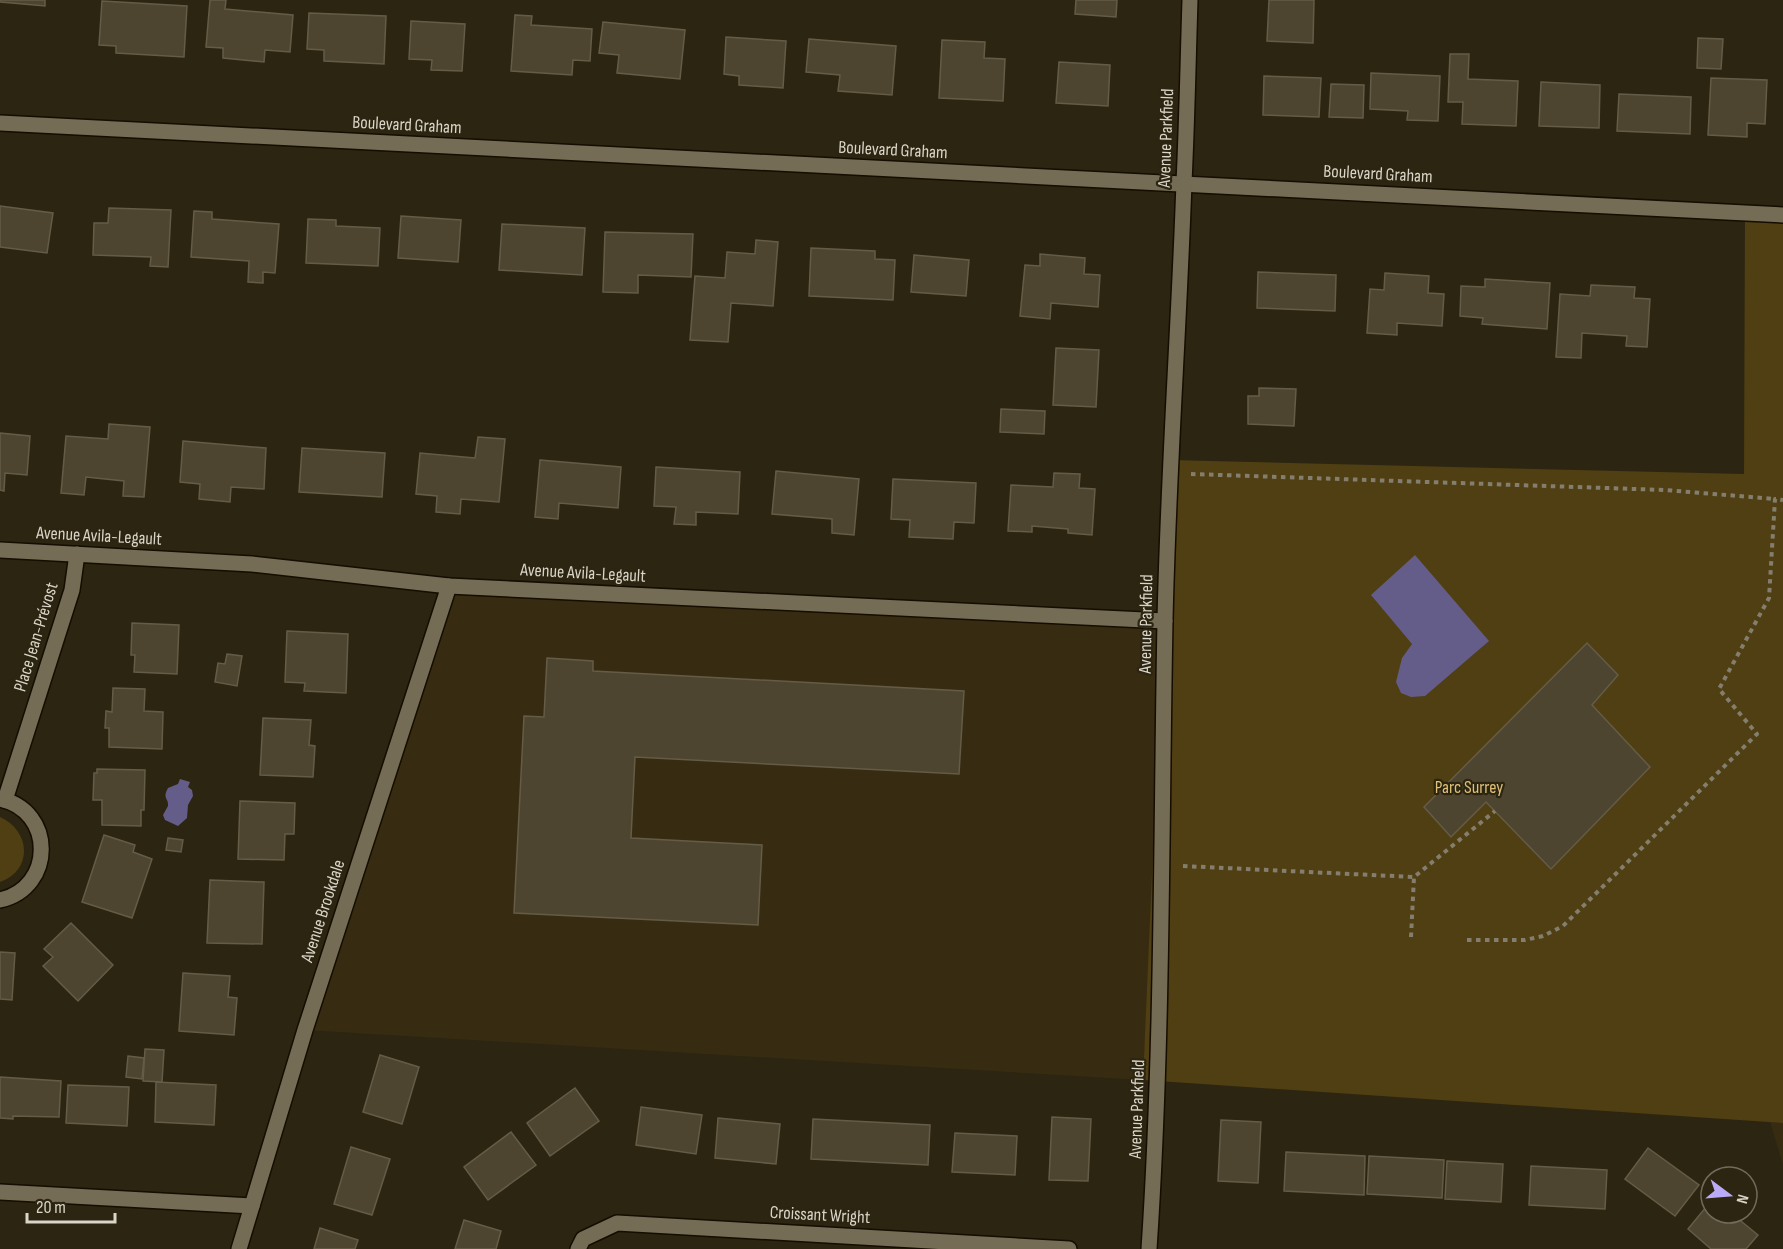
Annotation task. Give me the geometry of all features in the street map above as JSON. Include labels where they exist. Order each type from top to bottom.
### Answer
[{"type":"street","name":"Avenue Parkfield","points":[[1149,1249],[1157,1133],[1160,1032],[1169,473],[1184,184],[1190,0]]},
{"type":"street","name":"Boulevard Graham","points":[[0,123],[1783,215]]},
{"type":"street","name":"Avenue Avila-Legault","points":[[0,550],[252,564],[449,586],[1165,621]]},
{"type":"street","name":"Place Jean-Prévost","points":[[0,900],[16,894],[31,881],[42,854],[36,825],[23,809],[3,799],[72,590],[77,554]]},
{"type":"street","name":"Avenue Brookdale","points":[[239,1249],[305,1030],[449,586]]},
{"type":"street","points":[[0,1192],[252,1206]]},
{"type":"street","name":"Croissant Wright","points":[[578,1249],[583,1239],[617,1223],[1069,1249]]},
{"type":"path","points":[[1185,474],[1665,490],[1783,500]]},
{"type":"path","points":[[1467,940],[1525,940],[1543,936],[1563,926],[1757,734],[1719,689],[1769,598],[1775,499]]},
{"type":"path","points":[[1179,866],[1414,877],[1495,811]]},
{"type":"path","points":[[1411,937],[1414,877]]},
{"type":"shaded area","points":[[1415,555],[1489,641],[1425,696],[1411,697],[1401,693],[1396,682],[1402,658],[1412,644],[1371,595]]},
{"type":"shaded area","points":[[449,586],[1165,621],[1143,1080],[305,1030]]},
{"type":"shaded area","points":[[180,779],[190,782],[188,787],[192,790],[193,796],[188,805],[187,818],[178,826],[165,820],[163,815],[168,806],[166,794],[168,788],[178,784]]},
{"type":"shaded area","points":[[1770,1122],[1783,1123],[1783,1165]]},
{"type":"green space","name":"Parc Surrey","points":[[1745,212],[1783,215],[1783,1123],[1143,1080],[1170,460],[1744,474]]},
{"type":"green space","points":[[0,817],[17,831],[24,850],[19,869],[0,882]]},
{"type":"building","points":[[0,0],[45,0],[45,6],[0,2]]},
{"type":"building","points":[[210,0],[226,0],[225,9],[293,15],[290,52],[265,50],[264,62],[223,58],[223,48],[206,47]]},
{"type":"building","points":[[1076,0],[1117,0],[1116,17],[1075,14]]},
{"type":"building","points":[[1269,0],[1314,0],[1313,43],[1267,41]]},
{"type":"building","points":[[102,1],[187,6],[184,57],[116,53],[116,46],[99,45]]},
{"type":"building","points":[[309,13],[386,16],[384,64],[324,61],[324,50],[307,49]]},
{"type":"building","points":[[515,15],[532,16],[531,25],[592,29],[590,61],[573,60],[572,75],[511,71]]},
{"type":"building","points":[[411,21],[465,24],[462,71],[431,70],[432,60],[409,59]]},
{"type":"building","points":[[603,22],[685,30],[680,79],[617,73],[619,55],[599,53]]},
{"type":"building","points":[[726,37],[786,41],[783,88],[739,85],[739,76],[724,74]]},
{"type":"building","points":[[1698,38],[1723,39],[1721,69],[1697,68]]},
{"type":"building","points":[[809,39],[896,46],[892,95],[838,91],[840,75],[806,72]]},
{"type":"building","points":[[942,40],[985,42],[984,58],[1005,59],[1003,101],[939,98]]},
{"type":"building","points":[[1450,54],[1469,54],[1468,79],[1518,81],[1516,126],[1462,124],[1463,102],[1448,102]]},
{"type":"building","points":[[1059,62],[1110,65],[1108,106],[1056,103]]},
{"type":"building","points":[[1371,73],[1440,76],[1438,121],[1407,120],[1408,111],[1370,109]]},
{"type":"building","points":[[1264,76],[1321,78],[1319,117],[1263,115]]},
{"type":"building","points":[[1711,78],[1767,80],[1765,124],[1747,123],[1747,137],[1708,135]]},
{"type":"building","points":[[1541,82],[1600,85],[1599,128],[1539,126]]},
{"type":"building","points":[[1331,84],[1364,85],[1363,118],[1329,117]]},
{"type":"building","points":[[1619,94],[1691,97],[1690,134],[1617,131]]},
{"type":"building","points":[[0,206],[53,213],[47,253],[0,247]]},
{"type":"building","points":[[109,208],[171,210],[168,267],[150,266],[151,257],[93,255],[94,223],[108,223]]},
{"type":"building","points":[[194,211],[212,212],[212,219],[279,224],[275,273],[263,272],[263,283],[248,282],[249,261],[191,257]]},
{"type":"building","points":[[401,216],[461,220],[458,262],[398,258]]},
{"type":"building","points":[[308,219],[336,220],[336,226],[380,228],[378,266],[306,263]]},
{"type":"building","points":[[502,224],[585,228],[582,275],[499,270]]},
{"type":"building","points":[[605,232],[693,234],[691,277],[638,275],[638,293],[603,292]]},
{"type":"building","points":[[756,240],[778,242],[773,306],[731,303],[728,342],[690,340],[695,276],[725,278],[727,252],[755,254]]},
{"type":"building","points":[[811,248],[875,251],[875,259],[895,260],[893,300],[809,296]]},
{"type":"building","points":[[1040,254],[1085,258],[1084,274],[1100,275],[1098,307],[1051,303],[1050,319],[1020,316],[1025,265],[1040,266]]},
{"type":"building","points":[[914,255],[969,260],[966,296],[911,292]]},
{"type":"building","points":[[1258,272],[1336,275],[1335,311],[1257,308]]},
{"type":"building","points":[[1385,273],[1429,276],[1428,293],[1444,294],[1442,326],[1397,323],[1397,335],[1367,333],[1370,289],[1384,290]]},
{"type":"building","points":[[1485,279],[1550,283],[1547,329],[1482,324],[1483,318],[1460,316],[1461,286],[1485,287]]},
{"type":"building","points":[[1591,285],[1635,287],[1634,298],[1650,299],[1647,347],[1626,346],[1627,336],[1582,333],[1581,358],[1556,357],[1560,294],[1590,296]]},
{"type":"building","points":[[1056,348],[1099,350],[1096,407],[1053,405]]},
{"type":"building","points":[[1259,388],[1296,389],[1294,426],[1248,424],[1248,396],[1259,396]]},
{"type":"building","points":[[1001,409],[1045,411],[1044,434],[1000,432]]},
{"type":"building","points":[[109,424],[150,427],[144,497],[123,496],[124,481],[86,477],[84,495],[61,493],[66,436],[108,439]]},
{"type":"building","points":[[0,433],[30,436],[27,475],[5,473],[4,491],[0,490]]},
{"type":"building","points":[[478,437],[505,439],[499,502],[461,499],[460,514],[436,512],[437,496],[416,494],[420,453],[475,458]]},
{"type":"building","points":[[183,441],[266,448],[264,489],[231,487],[230,502],[199,499],[200,484],[180,482]]},
{"type":"building","points":[[302,448],[385,453],[382,497],[299,492]]},
{"type":"building","points":[[540,460],[621,467],[618,508],[559,503],[558,519],[535,517]]},
{"type":"building","points":[[656,467],[740,472],[738,514],[696,512],[696,525],[674,524],[676,507],[654,506]]},
{"type":"building","points":[[776,471],[859,479],[854,535],[832,533],[832,519],[772,514]]},
{"type":"building","points":[[1054,473],[1080,474],[1079,488],[1095,489],[1092,535],[1068,533],[1068,529],[1032,526],[1032,532],[1008,531],[1011,485],[1053,487]]},
{"type":"building","points":[[893,479],[976,483],[974,523],[954,522],[953,539],[909,537],[910,520],[891,519]]},
{"type":"building","points":[[132,623],[179,625],[177,674],[134,672],[135,655],[131,655]]},
{"type":"building","points":[[287,631],[348,634],[346,693],[304,691],[305,683],[285,682]]},
{"type":"building","points":[[1587,643],[1618,675],[1592,705],[1650,767],[1551,869],[1486,802],[1451,837],[1424,807]]},
{"type":"building","points":[[227,654],[242,656],[237,686],[215,682],[218,663],[225,664]]},
{"type":"building","points":[[547,658],[593,661],[593,671],[964,691],[959,774],[635,757],[631,838],[762,845],[758,925],[514,913],[524,716],[544,717]]},
{"type":"building","points":[[113,688],[145,689],[144,711],[163,712],[162,749],[109,747],[109,728],[105,728],[106,711],[112,712]]},
{"type":"building","points":[[263,718],[311,720],[309,745],[315,746],[313,777],[260,775]]},
{"type":"building","points":[[97,769],[145,770],[144,810],[141,810],[141,826],[102,825],[102,800],[93,800],[94,773],[97,773]]},
{"type":"building","points":[[240,801],[295,803],[294,834],[285,834],[284,860],[238,859]]},
{"type":"building","points":[[104,835],[135,845],[133,852],[152,859],[132,918],[82,902]]},
{"type":"building","points":[[168,838],[183,840],[181,852],[166,850]]},
{"type":"building","points":[[210,880],[264,882],[262,944],[207,943]]},
{"type":"building","points":[[71,923],[113,965],[78,1001],[43,966],[53,957],[44,949]]},
{"type":"building","points":[[0,952],[15,953],[12,1000],[0,999]]},
{"type":"building","points":[[183,973],[230,976],[228,997],[237,998],[234,1035],[179,1031]]},
{"type":"building","points":[[145,1049],[164,1050],[162,1082],[143,1081]]},
{"type":"building","points":[[380,1055],[419,1067],[402,1124],[363,1112]]},
{"type":"building","points":[[128,1056],[144,1058],[142,1079],[126,1077]]},
{"type":"building","points":[[0,1077],[61,1081],[59,1117],[0,1118]]},
{"type":"building","points":[[156,1082],[216,1085],[214,1125],[155,1122]]},
{"type":"building","points":[[68,1085],[129,1087],[127,1126],[66,1123]]},
{"type":"building","points":[[575,1088],[599,1121],[550,1156],[527,1123]]},
{"type":"building","points":[[641,1107],[702,1115],[696,1154],[636,1145]]},
{"type":"building","points":[[1052,1117],[1091,1119],[1088,1181],[1049,1180]]},
{"type":"building","points":[[718,1118],[780,1124],[776,1164],[715,1158]]},
{"type":"building","points":[[813,1119],[930,1125],[928,1165],[811,1159]]},
{"type":"building","points":[[1221,1120],[1261,1122],[1258,1183],[1218,1181]]},
{"type":"building","points":[[511,1132],[536,1165],[488,1200],[464,1167]]},
{"type":"building","points":[[955,1133],[1017,1136],[1015,1175],[952,1172]]},
{"type":"building","points":[[351,1147],[390,1159],[372,1215],[334,1204]]},
{"type":"building","points":[[1648,1148],[1699,1185],[1675,1216],[1625,1179]]},
{"type":"building","points":[[1286,1152],[1365,1156],[1364,1195],[1284,1191]]},
{"type":"building","points":[[1369,1156],[1444,1160],[1442,1198],[1367,1194]]},
{"type":"building","points":[[1447,1161],[1503,1164],[1501,1202],[1445,1199]]},
{"type":"building","points":[[1531,1166],[1607,1170],[1605,1209],[1529,1205]]},
{"type":"building","points":[[1699,1216],[1699,1225],[1746,1225],[1758,1235],[1746,1249],[1711,1249],[1688,1229]]},
{"type":"building","points":[[464,1220],[501,1231],[496,1249],[455,1249]]},
{"type":"building","points":[[320,1228],[358,1240],[355,1249],[314,1249]]}]
